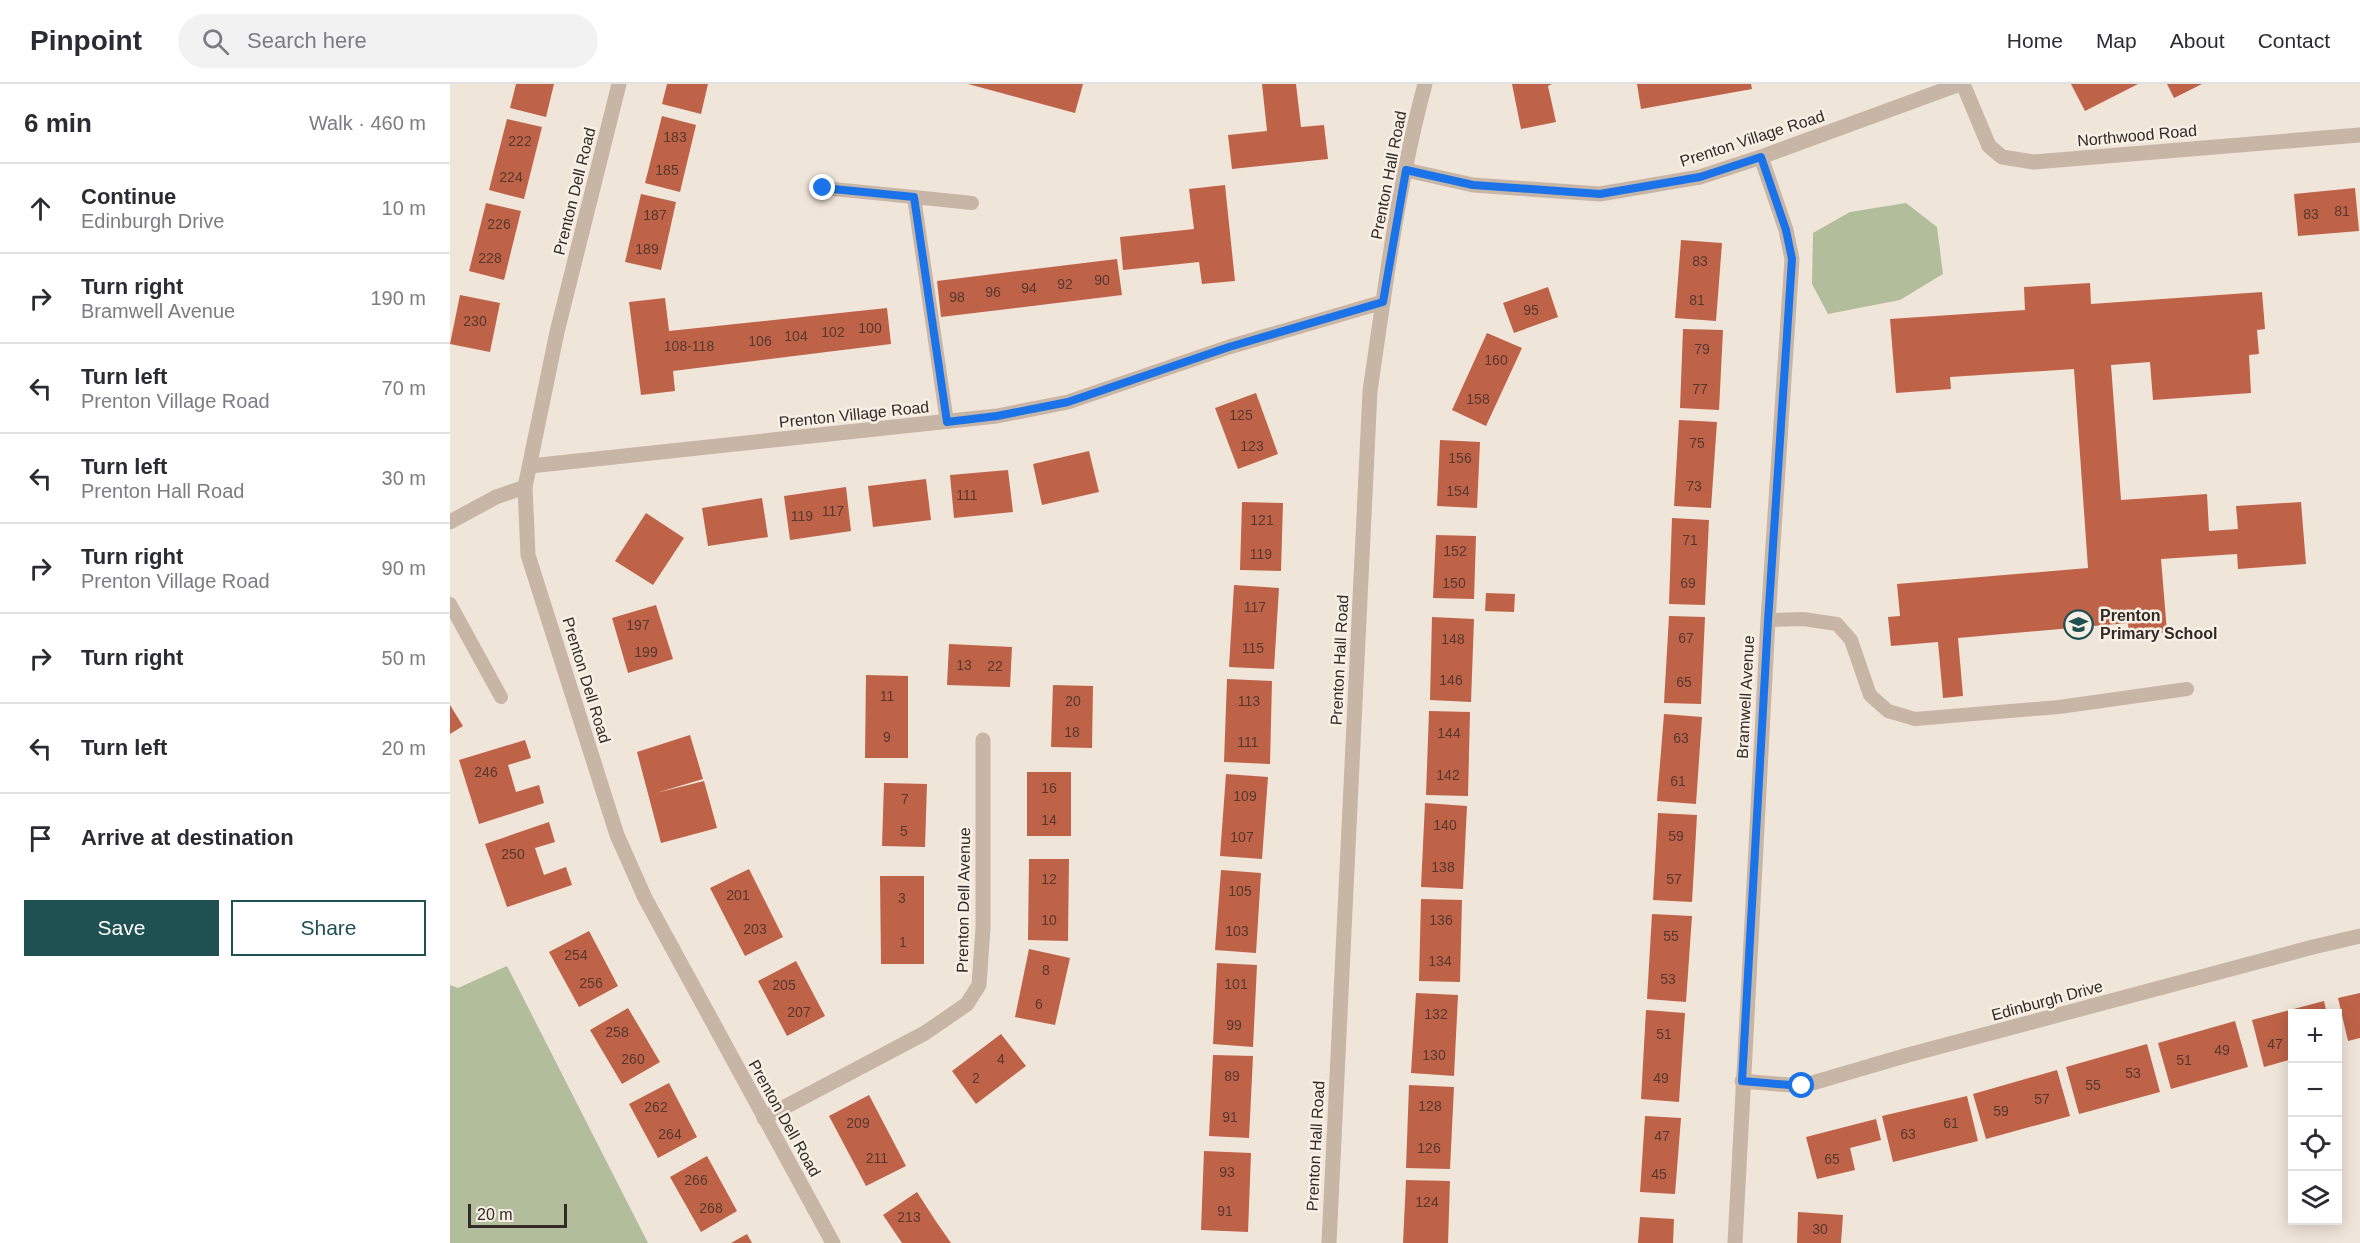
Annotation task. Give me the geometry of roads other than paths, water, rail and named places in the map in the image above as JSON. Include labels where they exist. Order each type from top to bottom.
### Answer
[{"type":"street","name":"Prenton Dell Road","points":[[619,84],[557,332],[525,487],[528,555],[617,835],[645,898],[833,1243]]},
{"type":"street","name":"Prenton Hall Road","points":[[1329,1243],[1371,392],[1383,302],[1406,170],[1425,84]]},
{"type":"street","name":"Prenton Village Road","points":[[1406,170],[1473,185],[1600,194],[1700,177],[1962,84]]},
{"type":"street","name":"Northwood Road","points":[[1962,84],[1989,146],[2002,157],[2034,162],[2360,135]]},
{"type":"street","name":"Bramwell Avenue","points":[[1735,1243],[1768,621],[1792,259],[1786,230],[1761,157]]},
{"type":"street","name":"Prenton Village Road","points":[[530,466],[997,416],[1068,402],[1229,347],[1383,302]]},
{"type":"street","points":[[450,522],[495,497],[525,487]]},
{"type":"street","name":"Prenton Dell Avenue","points":[[764,1118],[925,1033],[968,1004],[979,985],[983,928],[983,740]]},
{"type":"street","name":"Edinburgh Drive","points":[[1742,1081],[1802,1086],[1908,1055],[2360,936]]},
{"type":"lane","points":[[823,188],[972,204]]},
{"type":"lane","points":[[914,197],[947,422]]},
{"type":"lane","points":[[450,604],[501,697]]},
{"type":"lane","points":[[1768,621],[1803,619],[1837,624],[1851,640],[1870,695],[1888,711],[1915,718],[2059,707],[2187,689]]},
{"type":"place","name":"Prenton Primary School","points":[[2079,624]]}]
